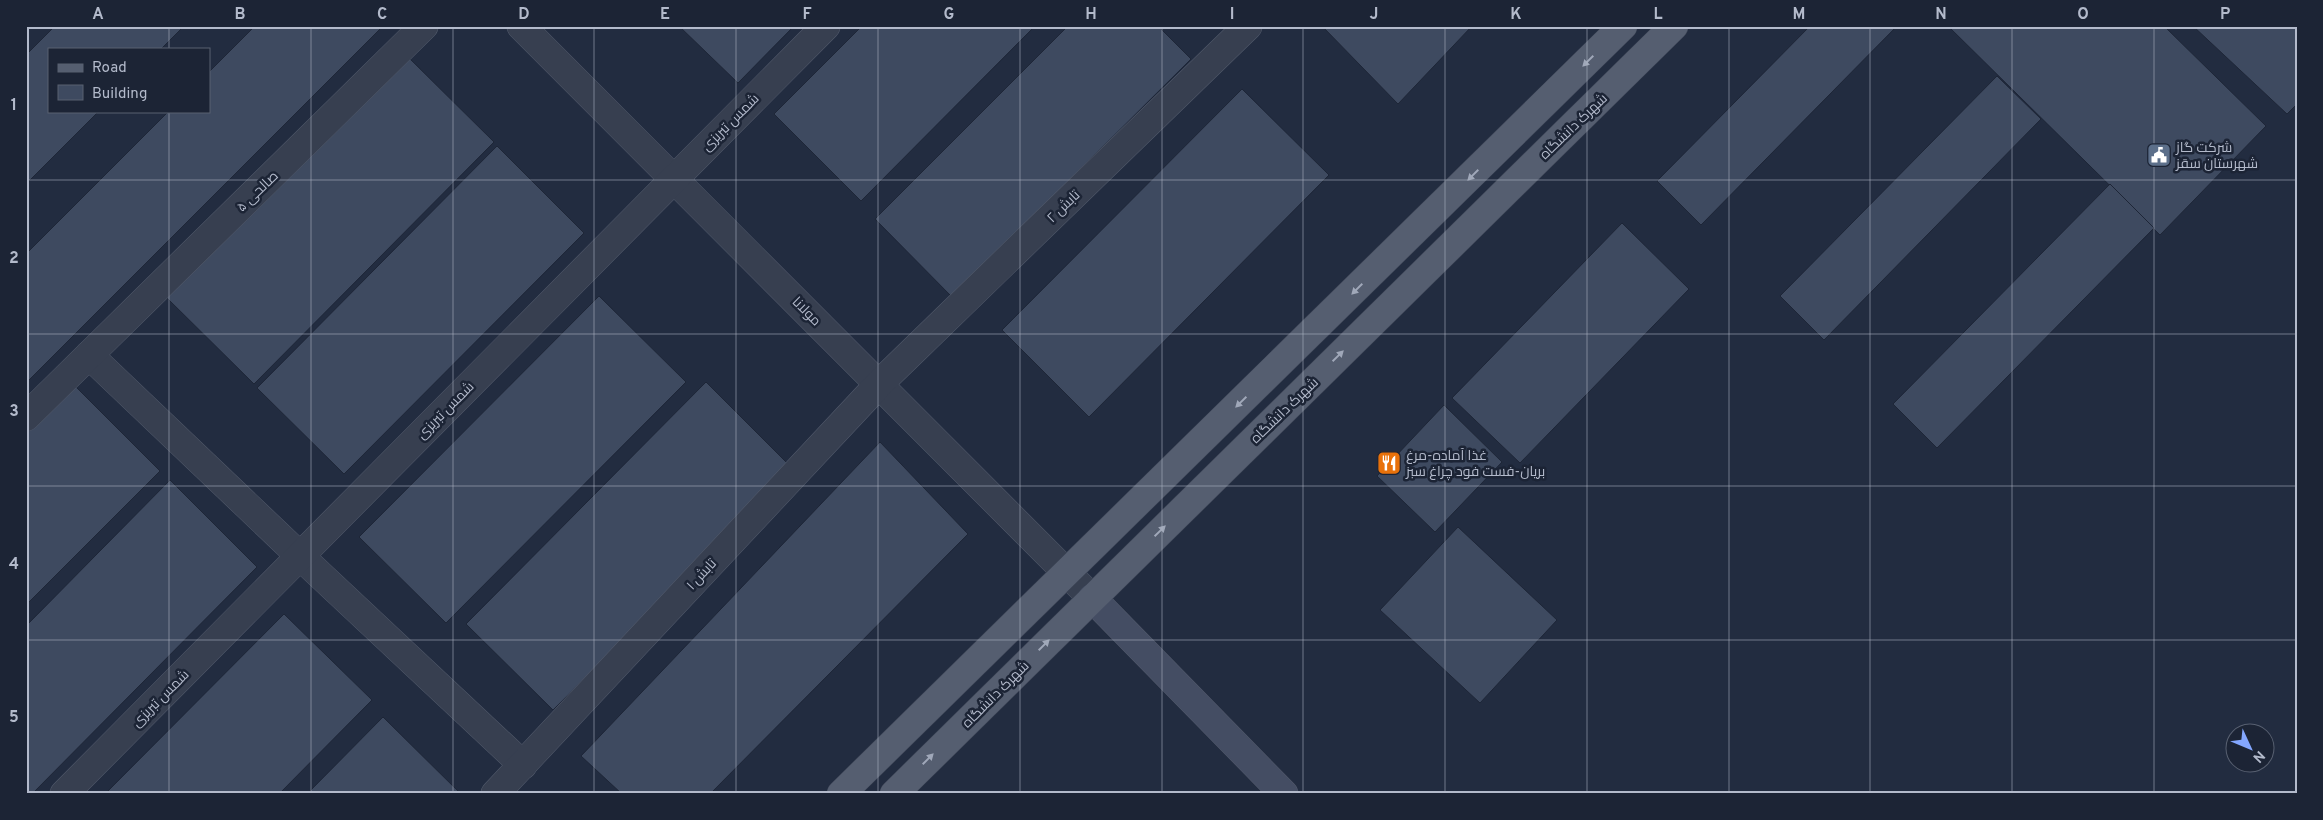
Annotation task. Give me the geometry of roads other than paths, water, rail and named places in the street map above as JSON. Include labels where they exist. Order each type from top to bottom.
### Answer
[{"type":"main road","points":[[841,794],[1623,26]]},
{"type":"main road","name":"شهرک دانشگاه","points":[[894,794],[1674,26]]},
{"type":"street","name":"صالحی ۵","points":[[26,417],[424,26]]},
{"type":"street","name":"مولانا","points":[[520,26],[880,383],[1092,598]]},
{"type":"street","name":"شمس تبریزی","points":[[64,794],[826,26]]},
{"type":"street","name":"تابش ۲","points":[[880,383],[1246,27]]},
{"type":"street","points":[[90,355],[300,556],[523,765]]},
{"type":"street","name":"تابش ۱","points":[[495,794],[880,383]]},
{"type":"street","points":[[1092,598],[1284,794]]},
{"type":"place","name":"شرکت گاز شهرستان سقز","points":[[2159,155]]},
{"type":"place","name":"غذا آماده-مرغ بریان-فست فود چراغ سبز","points":[[1389,463]]}]
